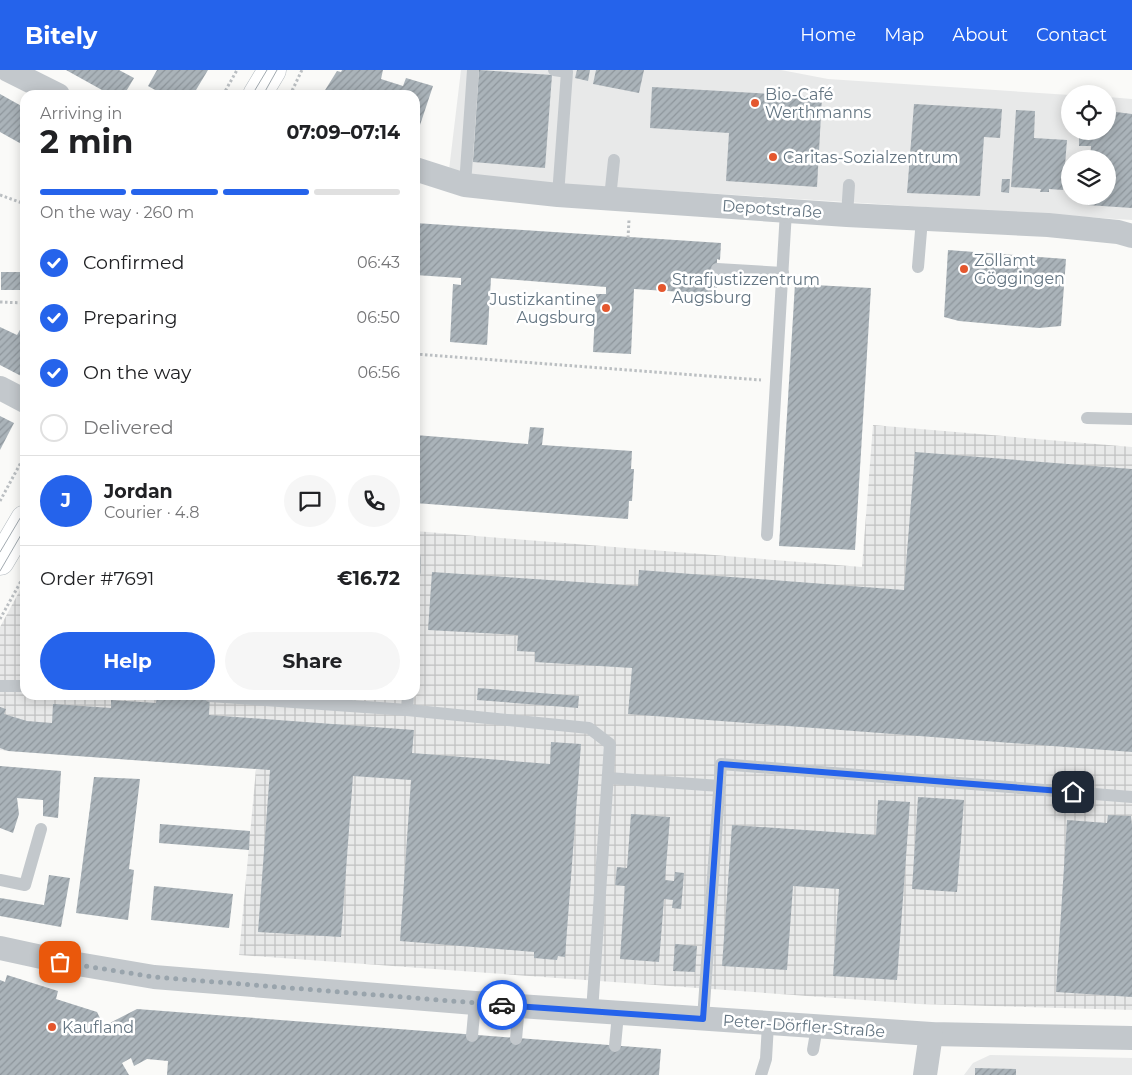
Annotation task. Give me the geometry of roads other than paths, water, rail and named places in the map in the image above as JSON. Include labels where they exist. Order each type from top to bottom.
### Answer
[{"type":"main road","points":[[261,90],[272,70]]},
{"type":"main road","points":[[0,561],[20,527]]},
{"type":"street","points":[[8,70],[48,90]]},
{"type":"street","name":"Depotstraße","points":[[420,171],[465,185],[558,195],[847,215],[1066,226],[1118,232],[1132,236]]},
{"type":"street","points":[[0,388],[20,398]]},
{"type":"street","name":"Peter-Dörfler-Straße","points":[[0,948],[60,962],[154,977],[768,1024],[815,1039],[932,1034],[1132,1038]]},
{"type":"street","points":[[924,1075],[932,1034]]},
{"type":"lane","points":[[465,185],[473,70]]},
{"type":"lane","points":[[554,70],[567,72],[558,195]]},
{"type":"lane","points":[[610,198],[614,160]]},
{"type":"lane","points":[[847,215],[849,185]]},
{"type":"lane","points":[[767,536],[786,210]]},
{"type":"lane","points":[[918,267],[922,219]]},
{"type":"lane","points":[[717,269],[783,273]]},
{"type":"lane","points":[[1087,418],[1132,419]]},
{"type":"lane","points":[[0,686],[20,686]]},
{"type":"lane","points":[[266,700],[407,710],[589,728],[610,744],[592,1012]]},
{"type":"lane","points":[[407,710],[408,700]]},
{"type":"lane","points":[[703,1019],[721,764],[1132,797]]},
{"type":"lane","points":[[608,778],[720,786]]},
{"type":"lane","points":[[0,880],[25,885],[40,829]]},
{"type":"lane","points":[[472,1036],[475,1003]]},
{"type":"lane","points":[[516,1039],[519,1006]]},
{"type":"lane","points":[[616,1046],[618,1014]]},
{"type":"lane","points":[[761,1075],[766,1059],[768,1024]]},
{"type":"tram line","points":[[255,90],[267,70]]},
{"type":"tram line","points":[[266,90],[277,70]]},
{"type":"tram line","points":[[0,552],[20,518]]},
{"type":"tram line","points":[[0,571],[20,537]]},
{"type":"place","name":"Bio-Café Werthmanns","points":[[755,103]]},
{"type":"place","name":"Caritas-Sozialzentrum","points":[[773,157]]},
{"type":"place","name":"Zollamt Göggingen","points":[[964,269]]},
{"type":"place","name":"Strafjustizzentrum Augsburg","points":[[662,288]]},
{"type":"place","name":"Justizkantine Augsburg","points":[[606,308]]},
{"type":"place","name":"Kaufland","points":[[52,1027]]}]
